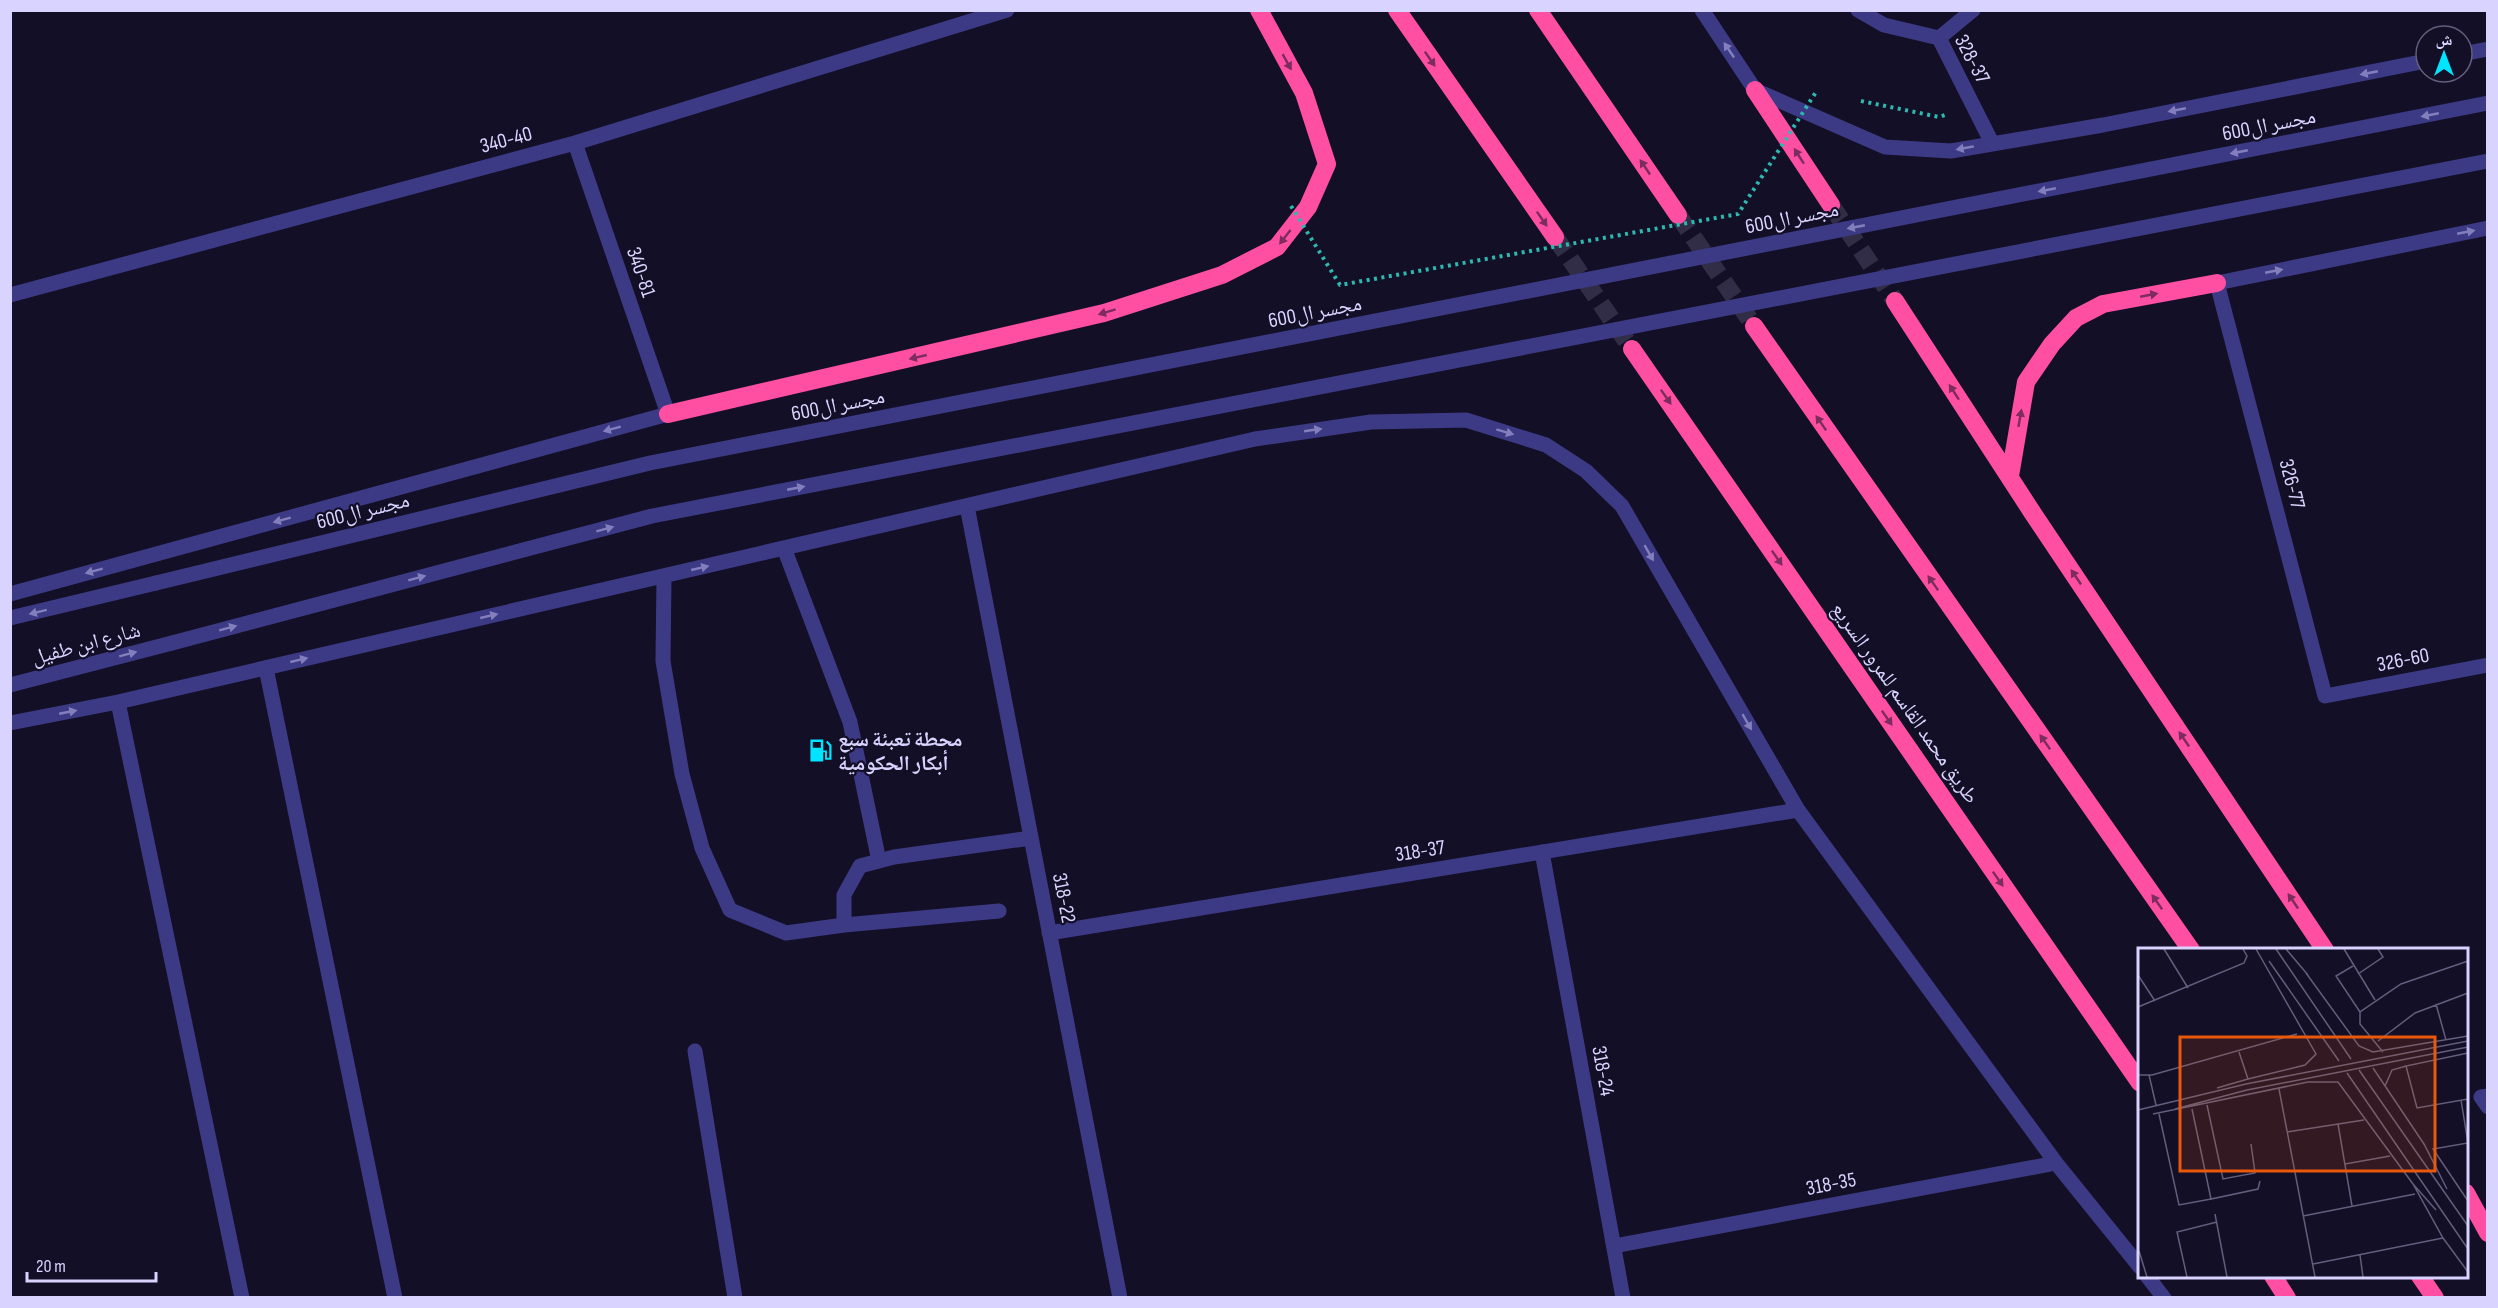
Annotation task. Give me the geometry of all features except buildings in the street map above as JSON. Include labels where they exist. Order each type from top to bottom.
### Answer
[{"type":"highway","points":[[668,414],[1104,313],[1222,275],[1277,247],[1308,207],[1327,164],[1304,93],[1259,10]]},
{"type":"highway","points":[[1397,10],[1555,237]]},
{"type":"highway","points":[[1538,10],[1678,215]]},
{"type":"highway","points":[[1755,90],[1831,205]]},
{"type":"highway","points":[[2010,476],[2026,382],[2052,344],[2076,318],[2103,304],[2217,283]]},
{"type":"highway","points":[[1895,301],[2324,948]]},
{"type":"highway","points":[[1755,326],[2190,948]]},
{"type":"highway","name":"طريق محمد القاسم للمرور السريع","points":[[1632,349],[2138,1082]]},
{"type":"highway","points":[[2468,1197],[2487,1233]]},
{"type":"highway","points":[[2274,1278],[2287,1298]]},
{"type":"highway","points":[[2421,1278],[2435,1298]]},
{"type":"street","name":"340-40","points":[[10,295],[575,143],[1007,10]]},
{"type":"street","points":[[1702,10],[1755,90],[1885,147],[1951,151],[2103,125],[2414,63]]},
{"type":"street","name":"328-37","points":[[1858,10],[1884,25],[1939,38],[1992,143]]},
{"type":"street","points":[[1939,38],[1973,10]]},
{"type":"street","name":"مجسر ال600","points":[[156,583],[650,463],[2487,104]]},
{"type":"street","name":"340-81","points":[[575,143],[668,414]]},
{"type":"street","name":"شارع ابن طفيل","points":[[10,685],[652,516],[2487,161]]},
{"type":"street","points":[[2217,283],[2487,228]]},
{"type":"street","name":"326-77","points":[[2217,283],[2325,696]]},
{"type":"street","points":[[10,594],[668,414]]},
{"type":"street","points":[[10,723],[118,702],[1255,439],[1371,422],[1466,420],[1546,445],[1586,471],[1622,506],[1798,810],[2056,1163],[2138,1266]]},
{"type":"street","name":"318-22","points":[[967,506],[1120,1298]]},
{"type":"street","points":[[784,548],[850,722],[879,861]]},
{"type":"street","points":[[664,576],[663,661],[682,774],[702,848],[730,910],[786,933],[844,925],[999,911]]},
{"type":"street","name":"شارع ابن طفيل","points":[[10,618],[156,583]]},
{"type":"street","name":"326-60","points":[[2325,696],[2487,665]]},
{"type":"street","points":[[266,668],[395,1298]]},
{"type":"street","points":[[118,702],[242,1298]]},
{"type":"street","name":"318-37","points":[[1049,933],[1798,810]]},
{"type":"street","points":[[844,925],[844,895],[860,866],[879,861],[1031,838]]},
{"type":"street","name":"318-24","points":[[1542,852],[1623,1298]]},
{"type":"street","points":[[695,1051],[735,1298]]},
{"type":"street","points":[[2487,1096],[2481,1097],[2487,1107]]},
{"type":"street","name":"318-35","points":[[1614,1246],[2056,1163]]},
{"type":"street","points":[[2149,1278],[2164,1298]]},
{"type":"path","points":[[1291,206],[1340,285],[1738,214],[1816,92],[1828,94]]},
{"type":"path","points":[[1850,99],[1939,117]]},
{"type":"tunnel","points":[[1831,205],[1895,301]]},
{"type":"tunnel","points":[[1678,215],[1754,326]]},
{"type":"tunnel","points":[[1555,237],[1632,349]]},
{"type":"place","name":"محطة تعبئة سبع أبكار الحكومية","points":[[820,751]]}]
